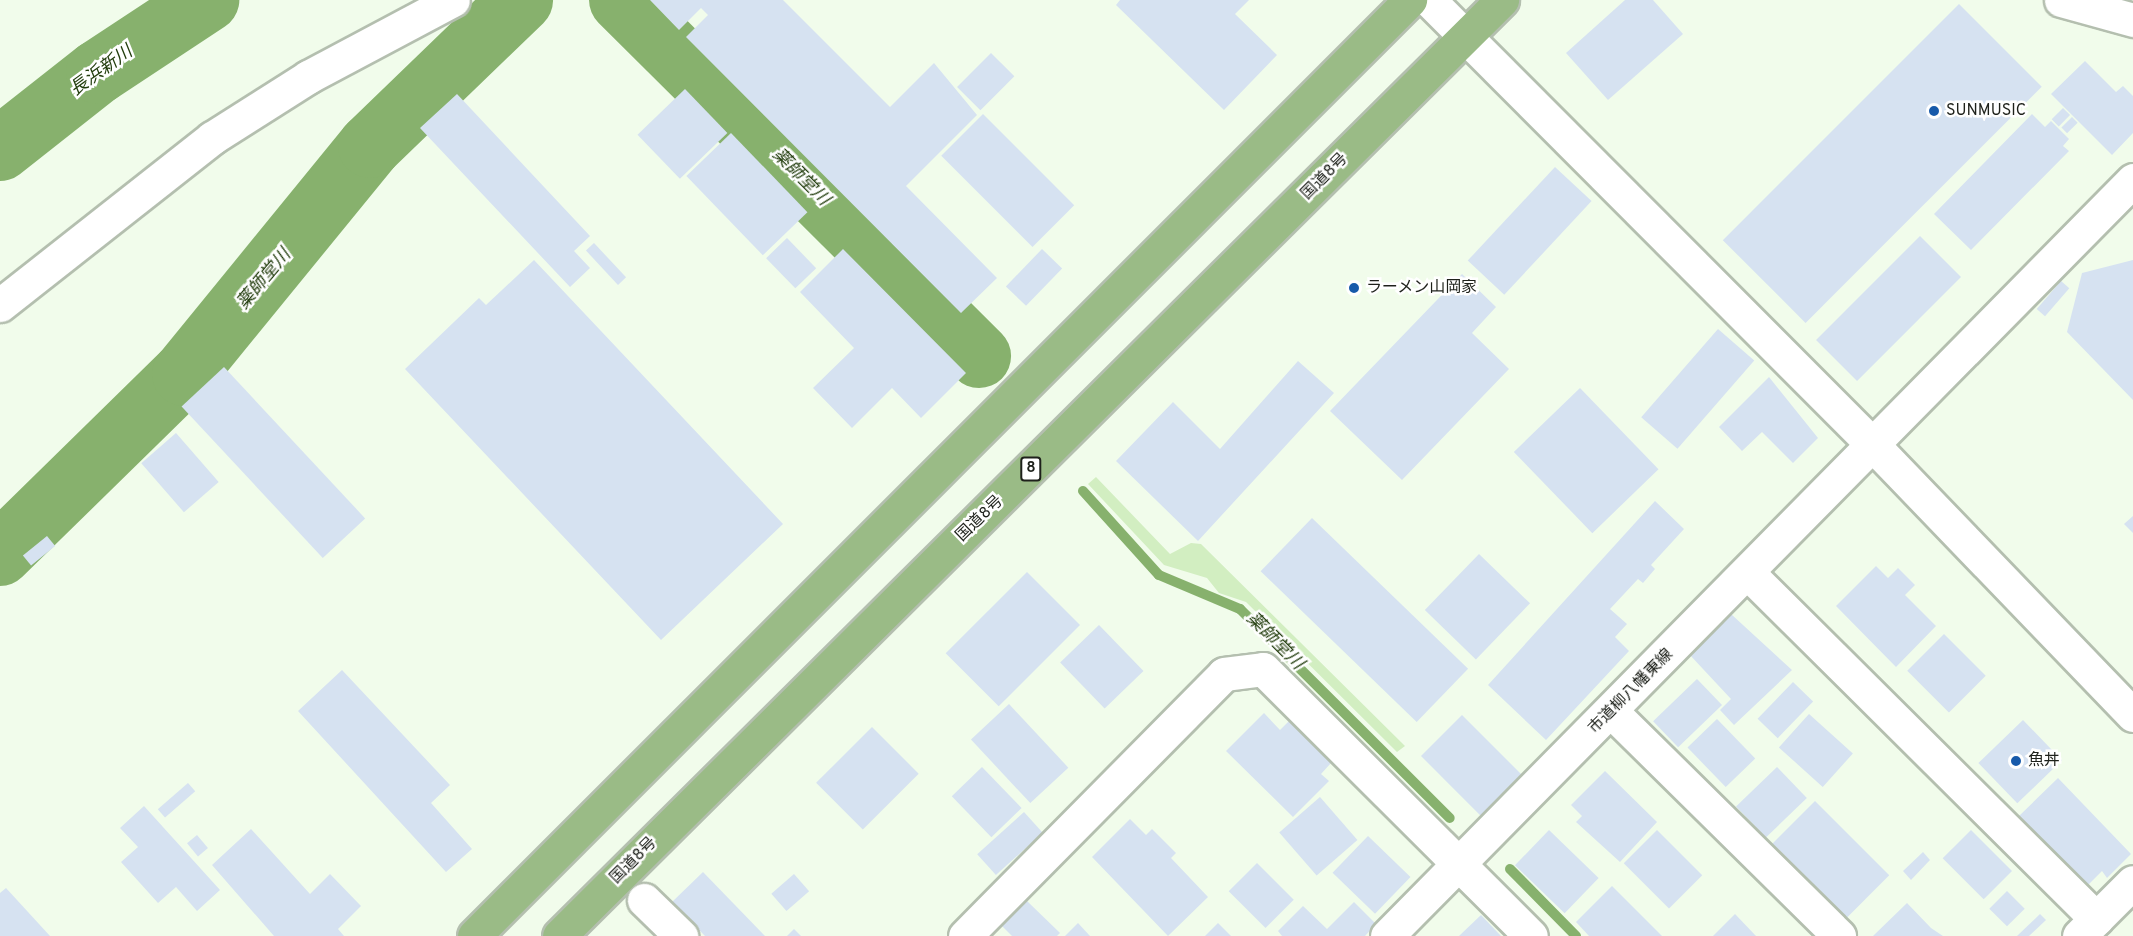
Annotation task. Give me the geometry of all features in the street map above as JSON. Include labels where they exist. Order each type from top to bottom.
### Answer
[{"type":"highway","points":[[474,936],[1410,0]]},
{"type":"highway","name":"国道8号","points":[[559,936],[1503,0]]},
{"type":"street","points":[[0,305],[212,138],[308,77],[453,0]]},
{"type":"street","points":[[1430,0],[2129,704]]},
{"type":"street","points":[[2061,0],[2133,20]]},
{"type":"street","name":"市道柳八幡東線","points":[[1387,936],[1612,712],[2133,180]]},
{"type":"street","points":[[1748,573],[2088,927],[2133,882]]},
{"type":"street","points":[[965,936],[1224,674],[1263,669],[1531,936]]},
{"type":"street","points":[[1612,712],[1839,936]]},
{"type":"street","points":[[644,900],[681,936]]},
{"type":"green space","points":[[1096,477],[1170,554],[1191,543],[1201,544],[1405,746],[1397,752],[1246,602],[1219,593],[1207,578],[1164,565],[1088,484]]},
{"type":"building","points":[[650,0],[783,0],[890,107],[934,63],[977,115],[906,186],[997,278],[961,313],[686,37],[708,15],[701,8],[679,30]]},
{"type":"building","points":[[1120,0],[1249,0],[1235,14],[1277,55],[1224,110],[1116,5]]},
{"type":"building","points":[[1625,0],[1653,0],[1683,34],[1608,100],[1566,53]]},
{"type":"building","points":[[1959,4],[2042,87],[1806,323],[1723,240]]},
{"type":"building","points":[[991,53],[1014,76],[980,110],[957,87]]},
{"type":"building","points":[[2085,61],[2116,92],[2123,86],[2133,96],[2133,133],[2112,155],[2051,94]]},
{"type":"building","points":[[685,89],[727,133],[680,179],[638,135]]},
{"type":"building","points":[[457,94],[590,236],[574,251],[590,268],[570,287],[420,128]]},
{"type":"building","points":[[2063,108],[2070,115],[2059,126],[2052,119]]},
{"type":"building","points":[[983,114],[1074,205],[1032,247],[941,156]]},
{"type":"building","points":[[2032,114],[2045,127],[2051,121],[2069,139],[2063,146],[2069,151],[1971,250],[1934,214]]},
{"type":"building","points":[[2072,117],[2078,123],[2067,133],[2061,128]]},
{"type":"building","points":[[731,133],[807,212],[763,255],[686,176]]},
{"type":"building","points":[[1555,167],[1592,201],[1504,295],[1468,261]]},
{"type":"building","points":[[1920,236],[1961,277],[1857,381],[1816,340]]},
{"type":"building","points":[[787,238],[816,268],[795,288],[766,258]]},
{"type":"building","points":[[594,243],[626,277],[618,285],[586,251]]},
{"type":"building","points":[[843,249],[966,373],[921,418],[892,388],[852,428],[813,388],[854,348],[800,292]]},
{"type":"building","points":[[1042,249],[1062,268],[1026,306],[1006,286]]},
{"type":"building","points":[[534,260],[783,524],[661,640],[405,369],[479,298],[486,305]]},
{"type":"building","points":[[2133,260],[2133,400],[2067,332],[2082,273]]},
{"type":"building","points":[[1462,274],[1496,307],[1472,333],[1509,369],[1402,480],[1330,411]]},
{"type":"building","points":[[2061,281],[2069,288],[2045,316],[2037,309]]},
{"type":"building","points":[[1718,329],[1754,360],[1677,449],[1641,417]]},
{"type":"building","points":[[1298,361],[1334,393],[1198,541],[1116,461],[1173,402],[1220,449]]},
{"type":"building","points":[[224,367],[365,518],[323,558],[182,407]]},
{"type":"building","points":[[1769,377],[1818,438],[1793,463],[1762,432],[1742,451],[1719,427]]},
{"type":"building","points":[[1580,388],[1658,469],[1592,533],[1514,452]]},
{"type":"building","points":[[176,433],[219,482],[184,512],[141,463]]},
{"type":"building","points":[[1655,501],[1684,529],[1651,565],[1655,569],[1643,583],[1638,579],[1610,609],[1627,624],[1615,637],[1629,651],[1546,740],[1488,685]]},
{"type":"building","points":[[2133,516],[2133,533],[2124,524]]},
{"type":"building","points":[[1312,518],[1468,669],[1417,722],[1261,571]]},
{"type":"building","points":[[47,536],[55,546],[31,566],[23,556]]},
{"type":"building","points":[[1479,554],[1530,603],[1476,659],[1425,610]]},
{"type":"building","points":[[1876,566],[1888,578],[1898,568],[1915,585],[1905,595],[1936,626],[1896,667],[1836,606]]},
{"type":"building","points":[[1027,572],[1080,625],[999,706],[946,653]]},
{"type":"building","points":[[1731,614],[1792,670],[1734,725],[1720,710],[1731,699],[1689,654]]},
{"type":"building","points":[[1099,625],[1143,671],[1105,709],[1060,663]]},
{"type":"building","points":[[1944,634],[1986,676],[1949,712],[1907,671]]},
{"type":"building","points":[[342,670],[450,785],[431,803],[472,849],[446,872],[298,711]]},
{"type":"building","points":[[1697,679],[1722,705],[1678,747],[1653,721]]},
{"type":"building","points":[[1793,682],[1813,701],[1778,738],[1758,719]]},
{"type":"building","points":[[1009,704],[1068,768],[1030,803],[971,739]]},
{"type":"building","points":[[1264,713],[1280,730],[1289,721],[1331,763],[1321,774],[1329,781],[1293,817],[1226,751]]},
{"type":"building","points":[[1809,714],[1853,753],[1823,787],[1779,747]]},
{"type":"building","points":[[1462,715],[1524,777],[1483,818],[1421,756]]},
{"type":"building","points":[[1717,719],[1755,759],[1726,787],[1688,747]]},
{"type":"building","points":[[2023,720],[2062,760],[2017,803],[1978,763]]},
{"type":"building","points":[[872,727],[919,774],[863,830],[816,783]]},
{"type":"building","points":[[982,767],[1022,808],[991,837],[952,796]]},
{"type":"building","points":[[1777,767],[1807,798],[1766,838],[1736,807]]},
{"type":"building","points":[[1605,771],[1657,822],[1620,862],[1576,822],[1582,816],[1571,805]]},
{"type":"building","points":[[2058,778],[2131,854],[2107,878],[2102,871],[2087,886],[2019,816]]},
{"type":"building","points":[[188,783],[195,791],[165,818],[158,809]]},
{"type":"building","points":[[1320,797],[1357,840],[1317,875],[1279,832]]},
{"type":"building","points":[[1815,801],[1889,875],[1847,918],[1773,843]]},
{"type":"building","points":[[144,806],[220,890],[197,911],[176,887],[158,903],[121,862],[138,847],[120,828]]},
{"type":"building","points":[[1024,812],[1043,833],[996,875],[977,854]]},
{"type":"building","points":[[1130,819],[1146,835],[1152,829],[1176,853],[1171,858],[1208,897],[1168,936],[1092,857]]},
{"type":"building","points":[[251,829],[310,894],[330,874],[361,906],[338,929],[344,936],[274,936],[212,865]]},
{"type":"building","points":[[1549,830],[1599,878],[1565,913],[1515,865]]},
{"type":"building","points":[[1657,830],[1702,875],[1669,908],[1624,863]]},
{"type":"building","points":[[1971,830],[2012,871],[1984,899],[1943,858]]},
{"type":"building","points":[[197,835],[208,848],[198,856],[187,843]]},
{"type":"building","points":[[1368,836],[1410,877],[1375,914],[1333,873]]},
{"type":"building","points":[[1923,852],[1930,860],[1911,880],[1903,871]]},
{"type":"building","points":[[1257,863],[1294,900],[1265,928],[1229,891]]},
{"type":"building","points":[[703,872],[765,936],[705,936],[672,902]]},
{"type":"building","points":[[794,874],[809,891],[786,911],[771,894]]},
{"type":"building","points":[[1612,886],[1662,936],[1589,936],[1576,922]]},
{"type":"building","points":[[6,888],[50,936],[0,936],[0,893]]},
{"type":"building","points":[[2007,891],[2025,909],[2007,926],[1989,909]]},
{"type":"building","points":[[1027,901],[1060,933],[1057,936],[1012,936],[1002,926]]},
{"type":"building","points":[[1354,902],[1376,924],[1365,936],[1282,936],[1278,931],[1303,906],[1327,929]]},
{"type":"building","points":[[1907,903],[1931,928],[1943,936],[1873,936]]},
{"type":"building","points":[[1735,914],[1756,936],[1713,936]]},
{"type":"building","points":[[2040,914],[2046,920],[2029,936],[2017,936]]},
{"type":"building","points":[[1481,915],[1501,936],[1459,936]]},
{"type":"building","points":[[1078,923],[1090,936],[1065,936]]},
{"type":"building","points":[[1218,923],[1231,936],[1205,936]]},
{"type":"building","points":[[794,929],[801,936],[787,936]]},
{"type":"waterway","name":"長浜新川","points":[[0,149],[98,72],[207,0]]},
{"type":"waterway","name":"薬師堂川","points":[[0,554],[184,374],[370,146],[521,0]]},
{"type":"waterway","name":"薬師堂川","points":[[621,0],[979,356]]},
{"type":"waterway","name":"薬師堂川","points":[[1083,491],[1159,575],[1240,609],[1450,818]]},
{"type":"waterway","name":"薬師堂川","points":[[1510,869],[1576,936]]},
{"type":"place","name":"SUNMUSIC","points":[[1934,111]]},
{"type":"place","name":"ラーメン山岡家","points":[[1354,288]]},
{"type":"place","name":"魚丼","points":[[2016,761]]}]
